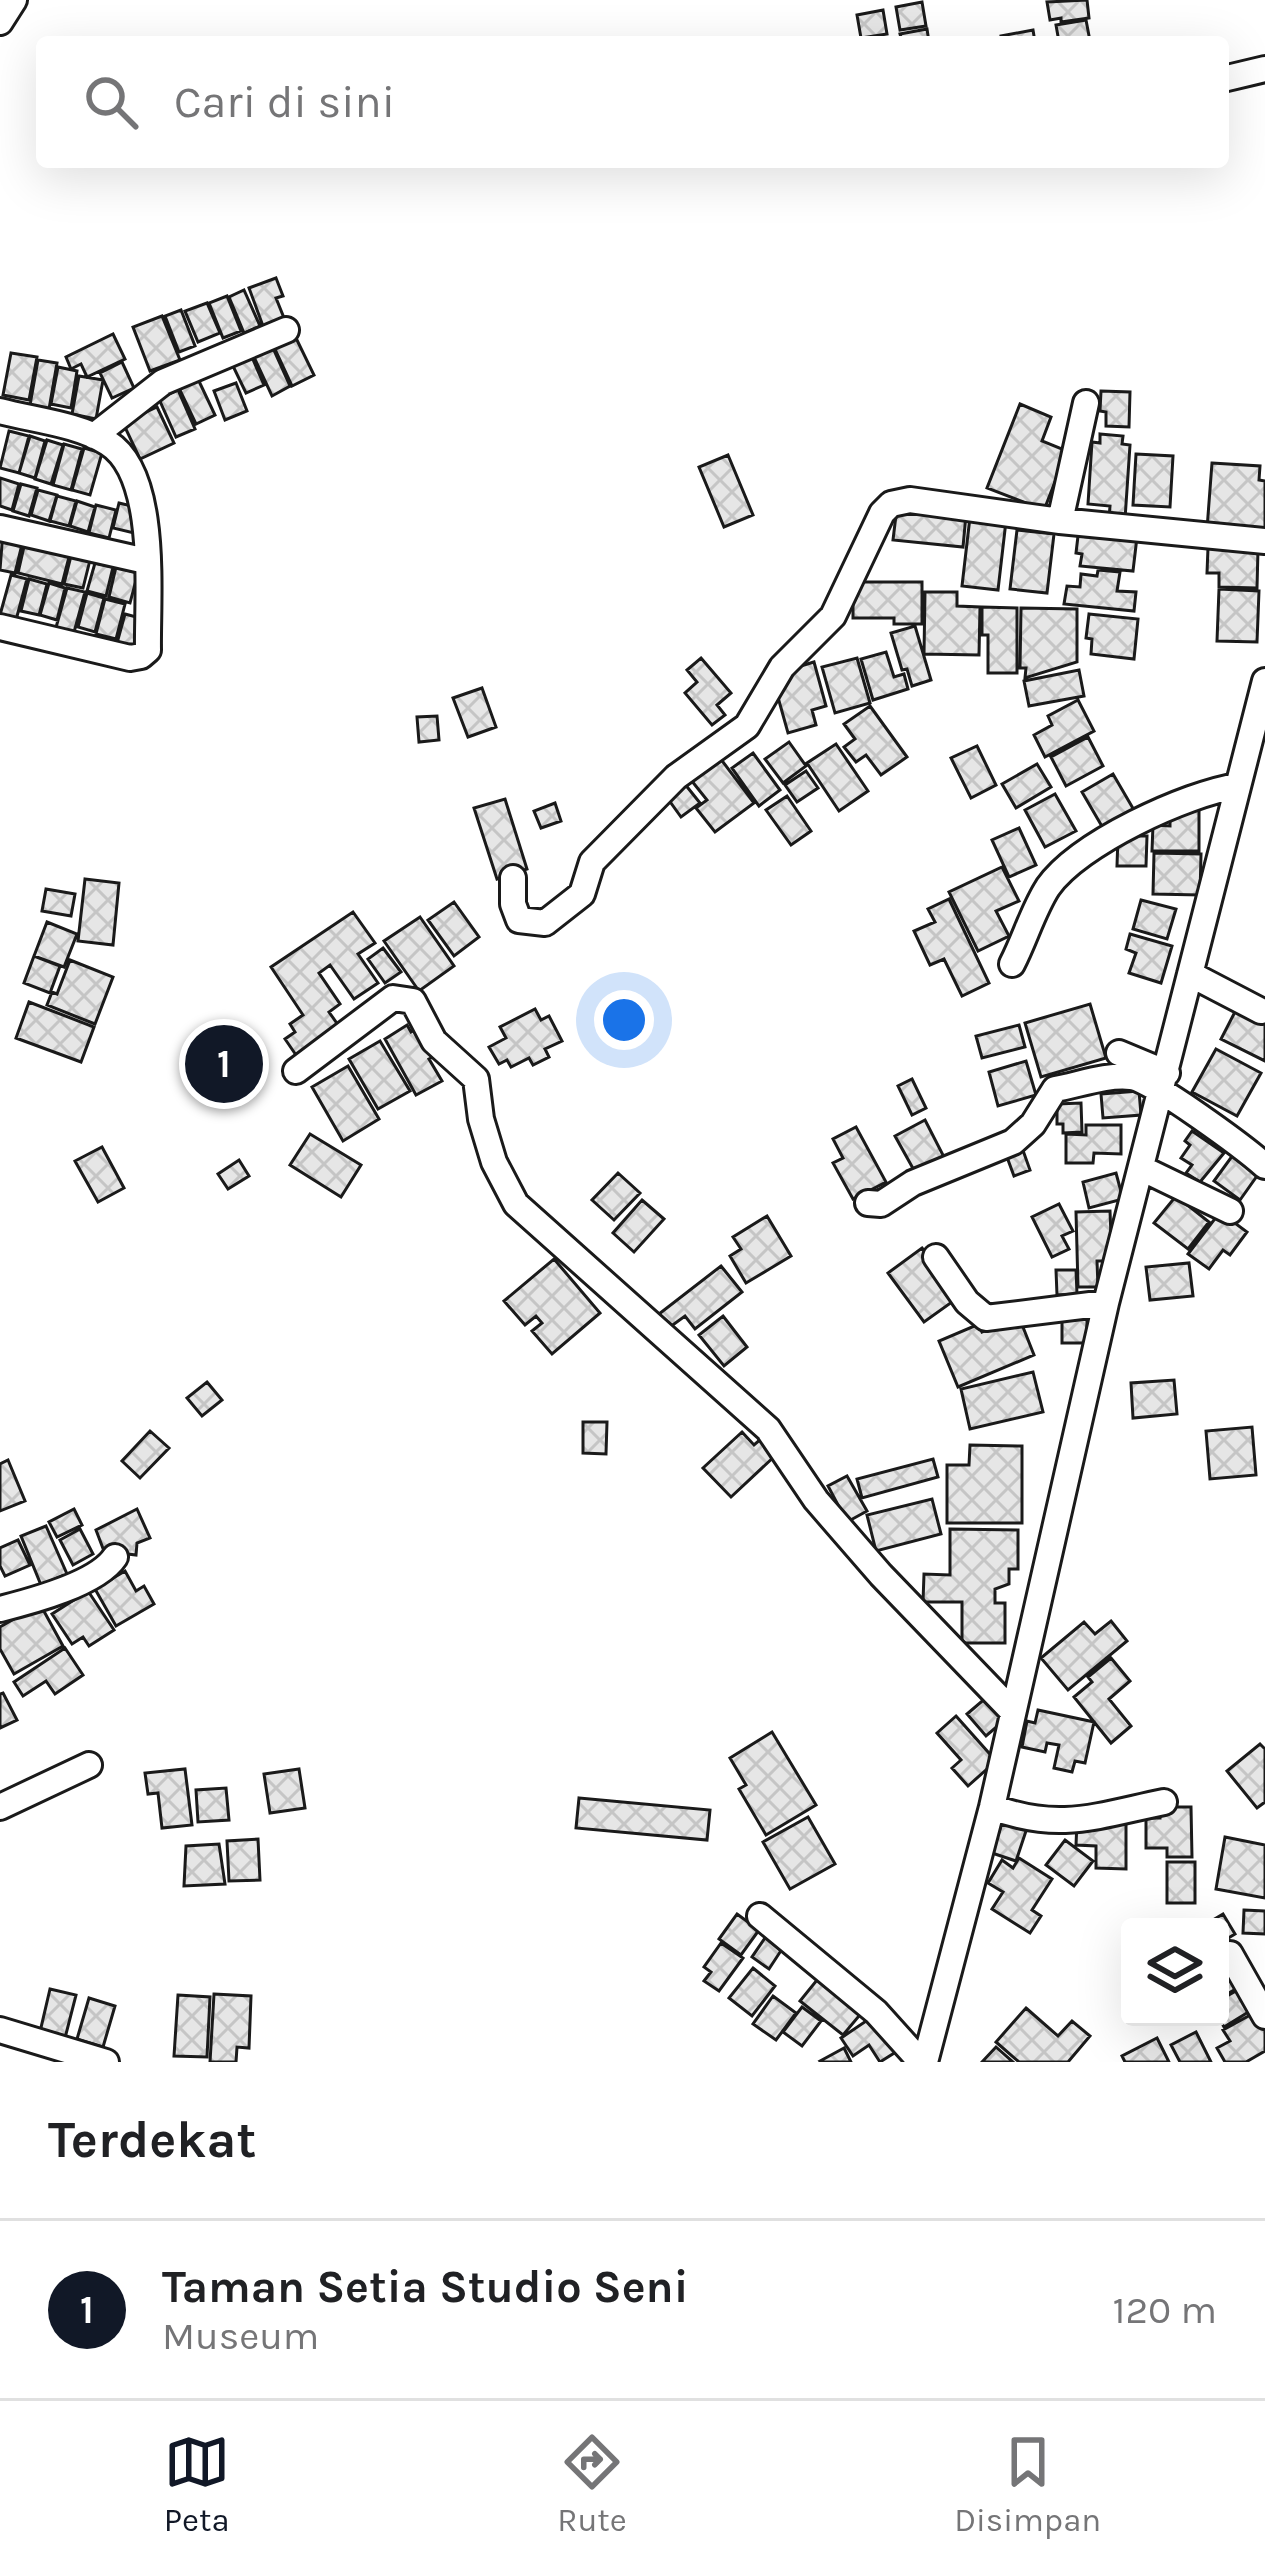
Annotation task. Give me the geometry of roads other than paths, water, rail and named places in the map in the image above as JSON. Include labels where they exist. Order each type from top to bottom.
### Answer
[{"type":"street","points":[[0,22],[14,0]]},
{"type":"street","points":[[1229,78],[1265,69]]},
{"type":"street","points":[[94,436],[163,382],[286,330]]},
{"type":"street","points":[[1060,521],[1086,403]]},
{"type":"street","points":[[0,411],[94,436],[123,456],[141,494],[148,650],[130,658],[0,627]]},
{"type":"street","points":[[513,878],[513,904],[519,920],[545,923],[582,894],[592,862],[676,777],[747,726],[782,667],[833,616],[882,513],[891,504],[910,500],[1060,521],[1265,541]]},
{"type":"street","points":[[0,528],[146,561]]},
{"type":"street","points":[[923,2062],[992,1808],[1106,1303],[1265,681]]},
{"type":"street","points":[[1012,964],[1041,899],[1060,873],[1107,840],[1176,803],[1237,786]]},
{"type":"street","points":[[1190,974],[1261,1011]]},
{"type":"street","points":[[296,1071],[393,998],[413,1001],[434,1041],[476,1078],[481,1119],[494,1162],[516,1204],[768,1429],[816,1500],[1013,1712]]},
{"type":"street","points":[[1119,1053],[1164,1082],[1265,1166]]},
{"type":"street","points":[[868,1203],[881,1204],[913,1184],[1013,1142],[1034,1124],[1055,1089],[1132,1077],[1164,1082]]},
{"type":"street","points":[[1143,1169],[1230,1211]]},
{"type":"street","points":[[936,1257],[967,1302],[986,1318],[1106,1303]]},
{"type":"street","points":[[0,1609],[71,1586],[108,1567],[115,1557]]},
{"type":"street","points":[[0,1808],[89,1765]]},
{"type":"street","points":[[992,1808],[1027,1820],[1058,1822],[1164,1802]]},
{"type":"street","points":[[760,1916],[876,2012],[923,2062]]},
{"type":"street","points":[[1230,1954],[1265,2016]]},
{"type":"street","points":[[0,2030],[106,2062]]},
{"type":"place","name":"Taman Setia Studio Seni","points":[[224,1064]]}]
